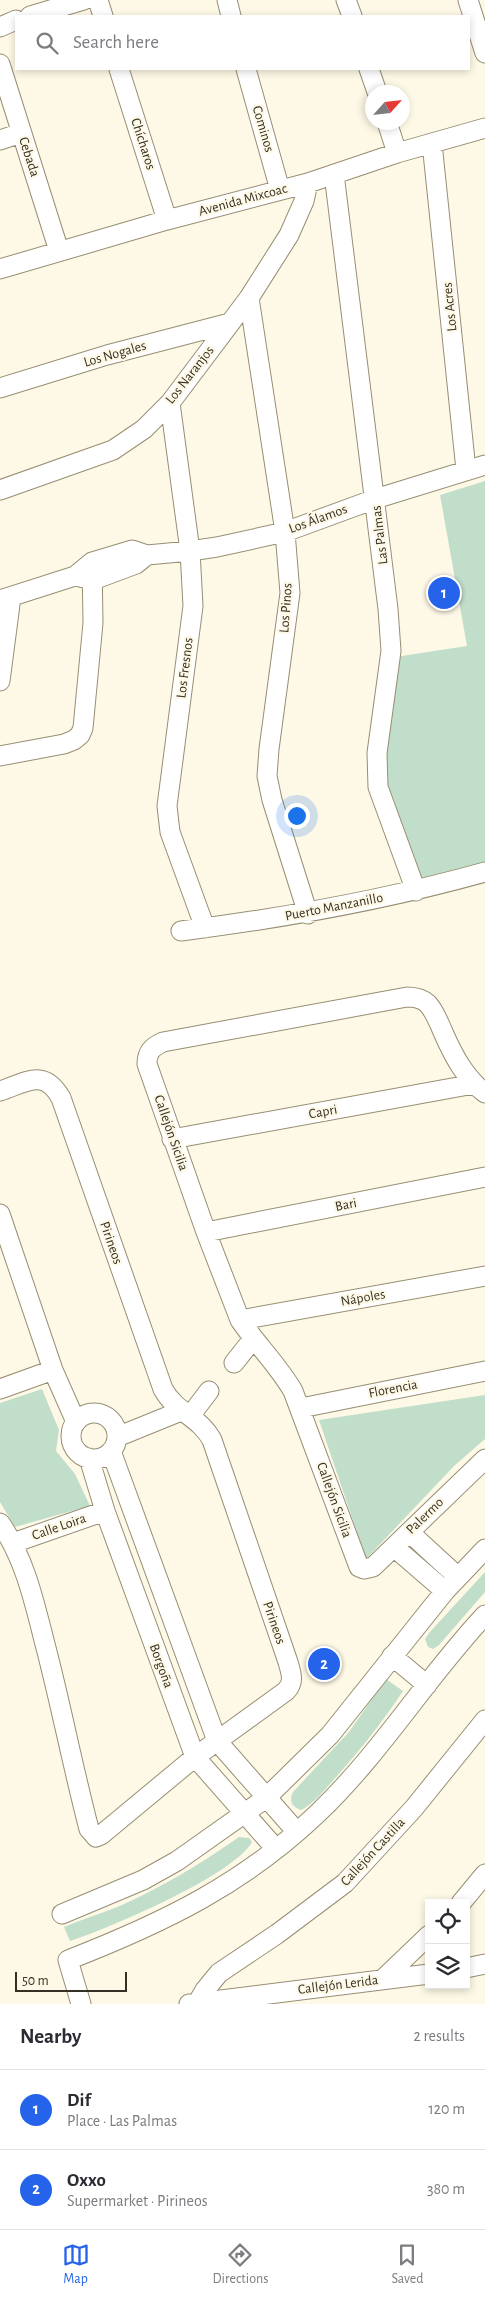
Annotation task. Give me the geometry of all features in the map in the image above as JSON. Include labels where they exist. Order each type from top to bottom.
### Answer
[{"type":"street","points":[[33,15],[84,0]]},
{"type":"street","points":[[98,0],[103,15]]},
{"type":"street","points":[[227,0],[231,15]]},
{"type":"street","points":[[346,0],[352,15]]},
{"type":"street","points":[[468,0],[485,53]]},
{"type":"street","points":[[0,28],[15,20]]},
{"type":"street","name":"Cebada","points":[[0,64],[59,251]]},
{"type":"street","name":"Chícharos","points":[[119,70],[167,220]]},
{"type":"street","name":"Cominos","points":[[246,70],[280,190]]},
{"type":"street","points":[[369,70],[375,85]]},
{"type":"street","name":"Avenida Mixcoac","points":[[0,269],[167,220],[308,183],[485,128]]},
{"type":"street","points":[[390,130],[397,154]]},
{"type":"street","points":[[0,140],[21,133]]},
{"type":"street","name":"Los Acres","points":[[432,143],[466,470]]},
{"type":"street","name":"Las Palmas","points":[[334,174],[388,608],[391,651],[378,753],[378,787],[416,891]]},
{"type":"street","name":"Los Naranjos","points":[[1,485],[113,450],[144,429],[170,403],[249,298],[289,235],[304,202],[308,183]]},
{"type":"street","name":"Los Pinos","points":[[249,298],[285,532],[290,593],[267,776],[272,800],[308,914]]},
{"type":"street","name":"Los Nogales","points":[[0,388],[107,355],[230,323]]},
{"type":"street","name":"Los Fresnos","points":[[170,403],[190,551],[193,606],[167,806],[170,832],[205,928]]},
{"type":"street","name":"Los Álamos","points":[[86,573],[136,564],[147,555],[190,551],[285,532],[375,499],[485,465]]},
{"type":"street","points":[[0,681],[6,598],[86,573],[93,623],[83,728],[80,735],[64,744],[0,756]]},
{"type":"street","name":"Puerto Manzanillo","points":[[181,931],[308,914],[416,891],[485,872]]},
{"type":"street","name":"Callejón Sicilia","points":[[364,1569],[356,1561],[301,1408],[282,1372],[253,1339],[240,1320],[206,1232],[146,1064],[147,1055],[153,1047],[163,1042],[397,998],[419,998],[428,1004],[460,1066],[479,1089]]},
{"type":"street","name":"Pirineos","points":[[0,1091],[35,1080],[47,1080],[54,1085],[61,1098],[163,1390],[170,1402],[206,1429],[212,1440],[292,1676],[291,1685],[286,1691],[195,1757],[96,1838],[90,1833],[25,1570],[14,1542],[0,1523]]},
{"type":"street","name":"Capri","points":[[172,1138],[479,1089]]},
{"type":"street","name":"Bari","points":[[206,1232],[485,1177]]},
{"type":"street","points":[[0,1214],[54,1370],[76,1422]]},
{"type":"street","name":"Nápoles","points":[[240,1320],[485,1276]]},
{"type":"street","points":[[234,1363],[253,1339]]},
{"type":"street","points":[[0,1389],[54,1370]]},
{"type":"street","name":"Florencia","points":[[301,1408],[485,1371]]},
{"type":"street","points":[[114,1444],[112,1423],[101,1414],[87,1414],[76,1422],[71,1435],[72,1443],[76,1450],[89,1458],[104,1456],[114,1444],[186,1413],[209,1391]]},
{"type":"street","name":"Borgoña","points":[[114,1444],[217,1741],[296,1831]]},
{"type":"street","name":"Borgoña","points":[[89,1458],[105,1511],[195,1757],[276,1849]]},
{"type":"street","name":"Palermo","points":[[364,1569],[373,1567],[485,1459]]},
{"type":"street","name":"Calle Loira","points":[[14,1542],[105,1511]]},
{"type":"street","points":[[410,1532],[458,1577]]},
{"type":"street","points":[[394,1547],[445,1591]]},
{"type":"street","points":[[62,1914],[143,1880],[177,1861],[266,1798],[330,1735],[445,1591],[485,1549]]},
{"type":"street","points":[[81,2004],[68,1960],[124,1938],[197,1903],[254,1867],[318,1813],[371,1755],[427,1685],[482,1625]]},
{"type":"street","points":[[392,1656],[427,1685]]},
{"type":"street","name":"Callejón Castilla","points":[[193,2003],[219,1973],[277,1934],[345,1884],[414,1808],[485,1720]]},
{"type":"street","points":[[464,1899],[485,1874]]},
{"type":"street","points":[[382,1980],[425,1939]]},
{"type":"street","points":[[470,1967],[485,1964]]},
{"type":"street","name":"Callejón Lerida","points":[[193,2003],[425,1975]]},
{"type":"green space","points":[[485,481],[485,869],[423,885],[382,790],[395,657],[467,646],[440,495]]},
{"type":"green space","points":[[42,1389],[59,1430],[56,1451],[75,1474],[90,1506],[15,1527],[0,1502],[0,1403]]},
{"type":"green space","points":[[485,1395],[485,1439],[454,1466],[366,1559],[319,1420]]},
{"type":"green space","points":[[485,1572],[485,1592],[439,1645],[433,1649],[428,1647],[425,1639],[429,1633]]},
{"type":"green space","points":[[386,1679],[403,1691],[388,1713],[355,1756],[320,1795],[301,1810],[295,1807],[291,1801],[293,1792],[349,1732]]},
{"type":"green space","points":[[239,1837],[249,1838],[252,1842],[241,1855],[197,1885],[140,1913],[70,1941],[64,1927],[122,1905],[153,1890],[197,1865]]},
{"type":"place","name":"Dif","points":[[444,593]]},
{"type":"place","name":"Oxxo","points":[[324,1664]]}]
